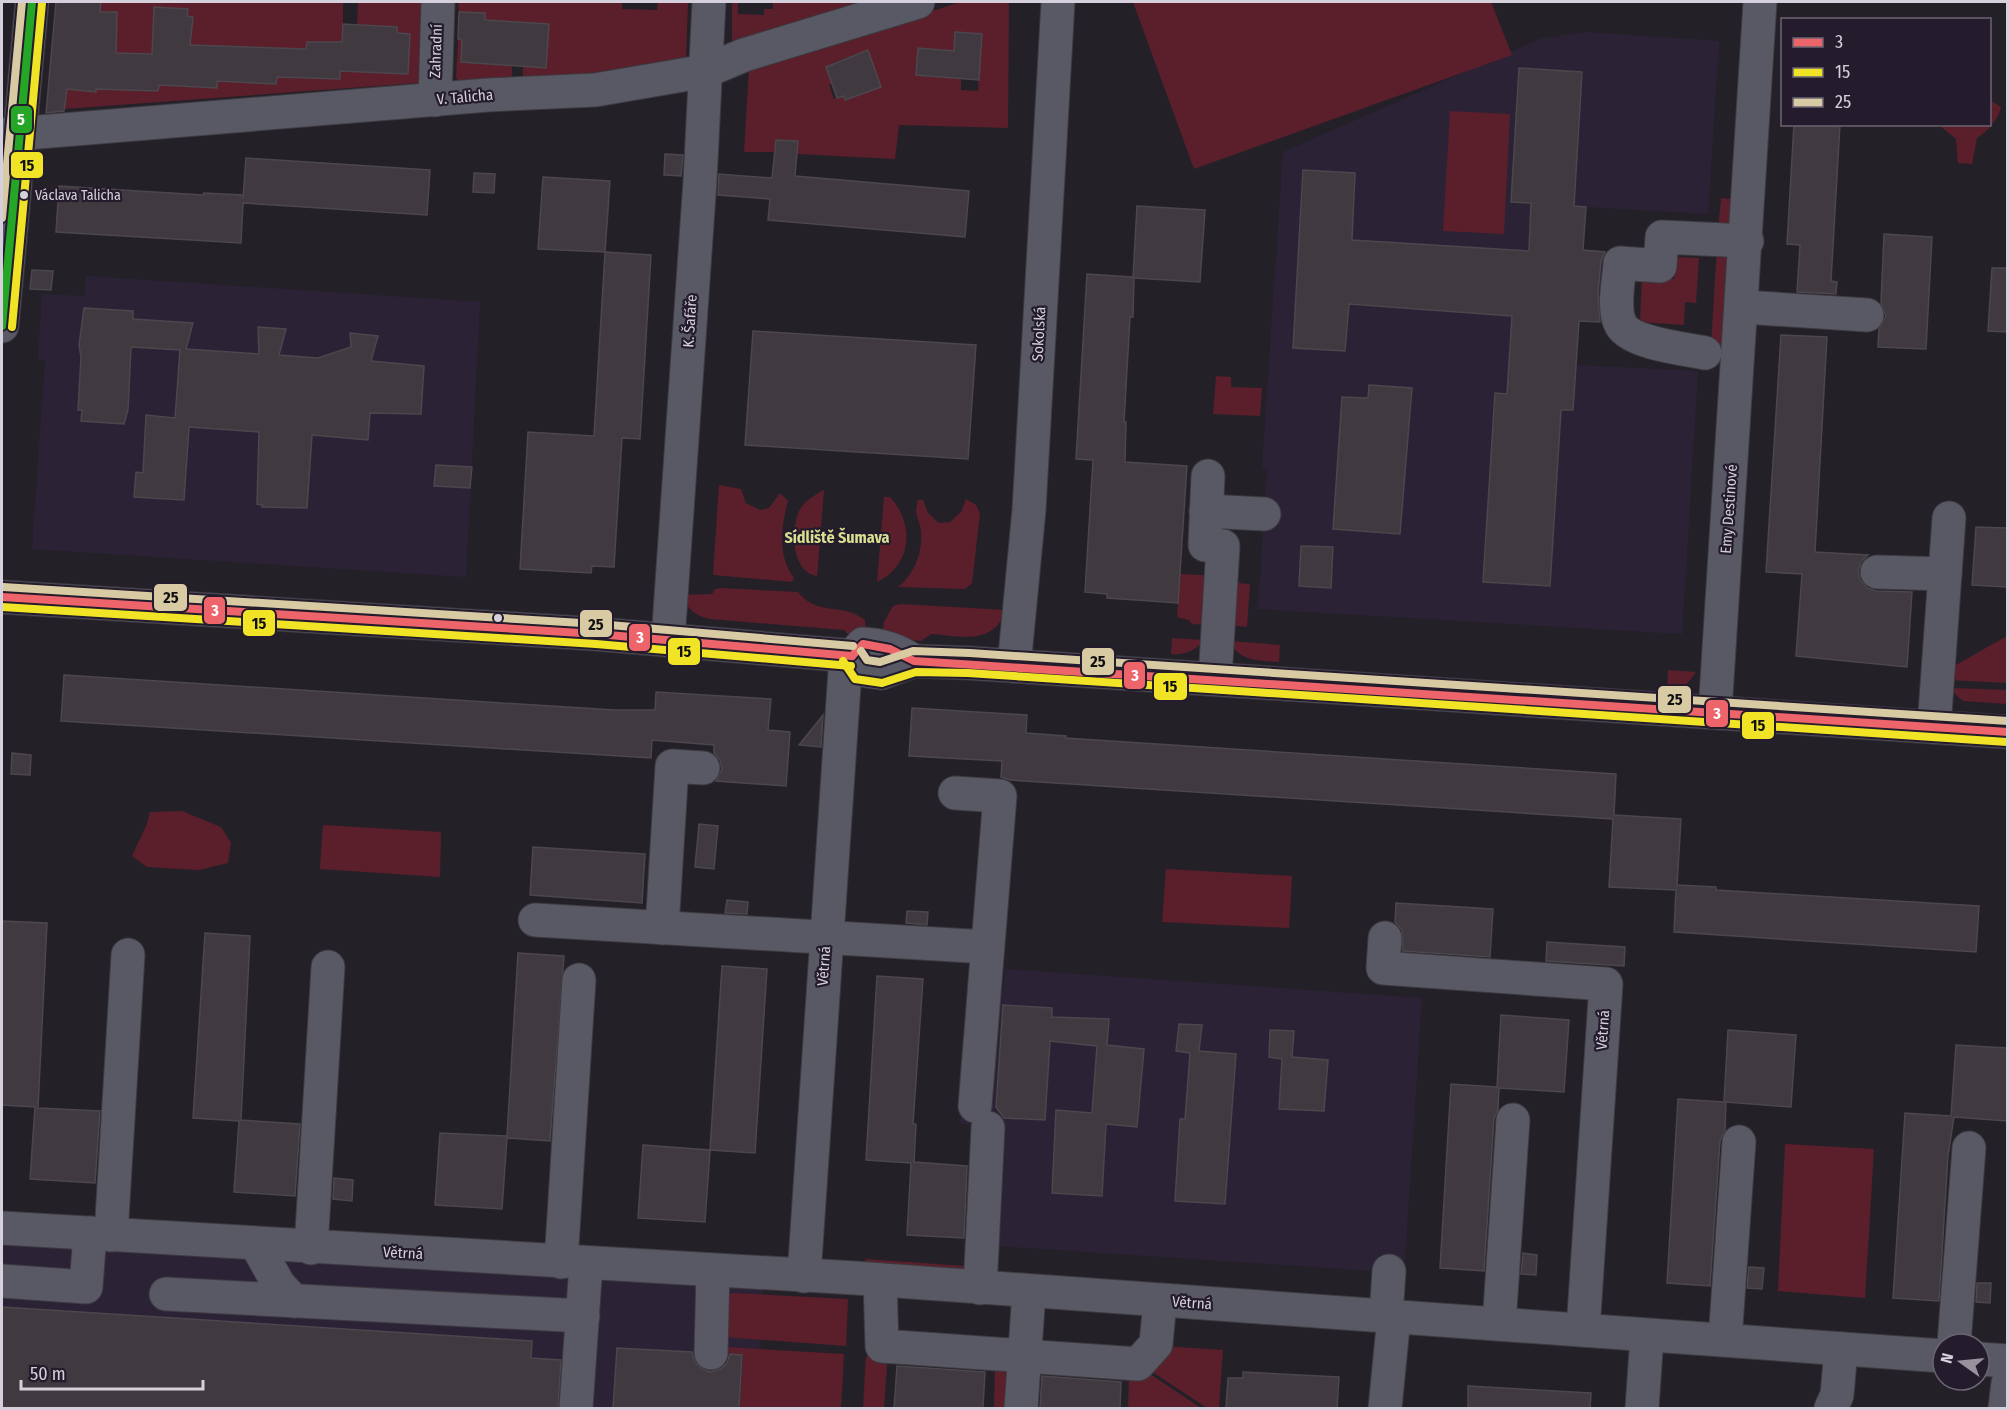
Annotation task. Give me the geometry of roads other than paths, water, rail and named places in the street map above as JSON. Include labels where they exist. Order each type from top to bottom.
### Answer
[{"type":"street","points":[[2,326],[11,133],[32,2]]},
{"type":"street","name":"Zahradní","points":[[435,100],[438,2]]},
{"type":"street","name":"K. Šafáře","points":[[668,640],[709,2]]},
{"type":"street","name":"V. Talicha","points":[[11,133],[595,90],[706,71],[744,55],[918,2]]},
{"type":"street","name":"Sokolská","points":[[1014,666],[1029,510],[1058,2]]},
{"type":"street","name":"Emy Destinové","points":[[1715,712],[1743,307],[1760,2]]},
{"type":"street","points":[[1705,353],[1637,338],[1621,326],[1618,311],[1620,263],[1660,266],[1662,237],[1747,241]]},
{"type":"street","points":[[1743,307],[1866,315]]},
{"type":"street","points":[[1208,476],[1205,545],[1223,546],[1215,679]]},
{"type":"street","points":[[1206,511],[1264,514]]},
{"type":"street","points":[[1934,727],[1949,518]]},
{"type":"street","points":[[1877,572],[1945,574]]},
{"type":"street","points":[[2,597],[668,640],[849,656],[863,644],[874,644],[900,651],[915,661],[2007,732]]},
{"type":"street","name":"Větrná","points":[[804,1276],[826,938],[849,656]]},
{"type":"street","points":[[662,928],[672,766],[703,768]]},
{"type":"street","points":[[955,793],[1000,796],[987,947],[981,1117],[980,1288]]},
{"type":"street","points":[[536,920],[987,947]]},
{"type":"street","name":"Větrná","points":[[1385,938],[1383,968],[1606,984],[1583,1330]]},
{"type":"street","points":[[2,1281],[86,1287],[100,1234],[128,955]]},
{"type":"street","points":[[312,1248],[328,967]]},
{"type":"street","points":[[576,1408],[583,1316],[574,1263],[579,980]]},
{"type":"street","points":[[1499,1324],[1513,1120]]},
{"type":"street","points":[[1725,1340],[1739,1142]]},
{"type":"street","points":[[1955,1332],[1969,1148]]},
{"type":"street","name":"Větrná","points":[[2,1228],[880,1280],[1931,1355]]},
{"type":"street","points":[[256,1244],[279,1285],[294,1301]]},
{"type":"street","points":[[711,1353],[712,1271]]},
{"type":"street","points":[[1385,1408],[1390,1317],[1389,1271]]},
{"type":"street","name":"Větrná","points":[[880,1280],[882,1346],[1138,1364],[1156,1344],[1160,1301]]},
{"type":"street","points":[[1021,1408],[1029,1292]]},
{"type":"street","points":[[166,1294],[583,1316]]},
{"type":"street","points":[[1642,1408],[1647,1336]]},
{"type":"street","points":[[1831,1408],[1837,1395],[1841,1349]]},
{"type":"street","points":[[1991,1360],[2007,1361]]},
{"type":"street","points":[[2005,1408],[2007,1383]]},
{"type":"place","name":"Václava Talicha","points":[[24,195]]},
{"type":"district","name":"Sídliště Šumava","points":[[837,537]]}]
